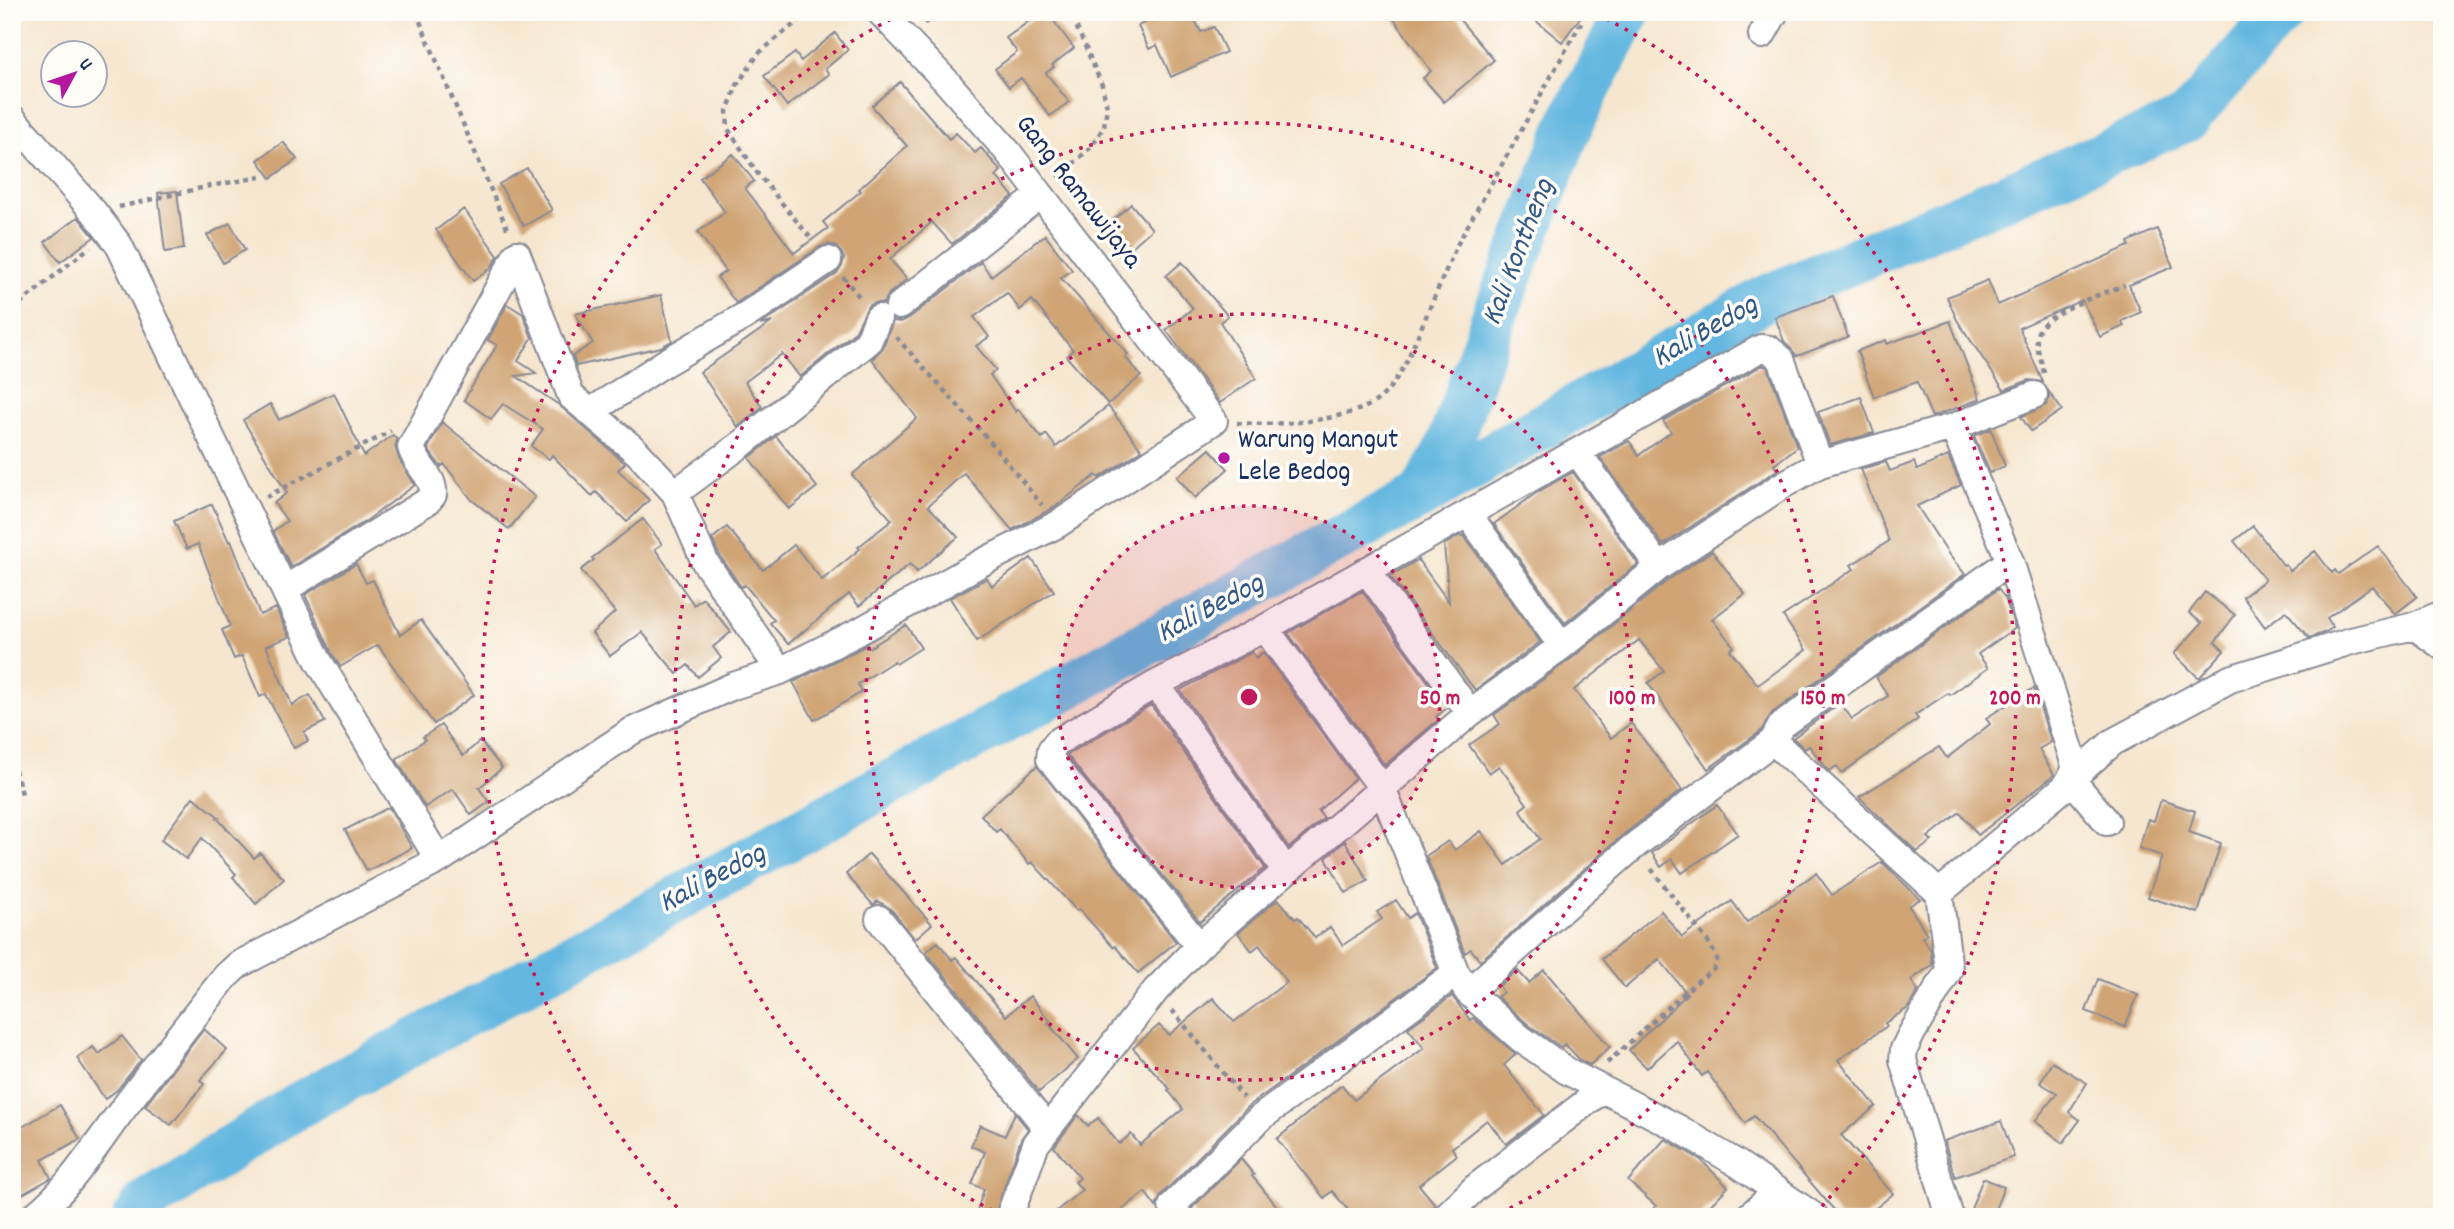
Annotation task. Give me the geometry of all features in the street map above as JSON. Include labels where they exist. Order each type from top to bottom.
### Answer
[{"type":"street","name":"Gang Ramawijaya","points":[[880,12],[946,81],[1008,152],[1214,421]]},
{"type":"street","points":[[1762,35],[1775,12]]},
{"type":"street","points":[[12,118],[102,222],[130,265],[318,660],[439,860]]},
{"type":"street","points":[[674,493],[743,443],[868,342],[888,312],[1040,195]]},
{"type":"street","points":[[517,254],[571,396],[637,452],[674,493],[705,562],[780,671]]},
{"type":"street","points":[[285,589],[428,501],[433,495],[434,487],[414,458],[411,447],[517,254]]},
{"type":"street","points":[[590,412],[748,314],[828,260]]},
{"type":"street","points":[[1199,946],[1050,759],[1051,750],[1057,742],[1156,684],[1265,628],[1761,348],[1769,349],[1781,359],[1820,464]]},
{"type":"street","points":[[1009,1217],[1036,1143],[1156,990],[1199,946],[1469,713],[1562,646],[1659,567],[1781,486],[1820,464],[1953,427],[2034,395]]},
{"type":"street","points":[[33,1217],[67,1184],[167,1051],[226,976],[238,965],[439,860],[632,731],[733,686],[780,671],[1058,524],[1214,421]]},
{"type":"street","points":[[1938,894],[2065,787],[2074,773],[2075,765],[2010,561],[1953,427]]},
{"type":"street","points":[[1578,453],[1659,567]]},
{"type":"street","points":[[1468,514],[1562,646]]},
{"type":"street","points":[[1179,1217],[1172,1206],[1260,1118],[1462,983],[1634,846],[1773,741],[1781,726],[2010,561]]},
{"type":"street","points":[[1367,571],[1469,713]]},
{"type":"street","points":[[2071,779],[2113,742],[2230,679],[2351,641],[2414,626],[2442,614]]},
{"type":"street","points":[[2414,626],[2442,646]]},
{"type":"street","points":[[1265,628],[1381,788],[1462,983],[1520,1038],[1567,1071],[1678,1128],[1738,1164],[1815,1217]]},
{"type":"street","points":[[1156,684],[1286,871]]},
{"type":"street","points":[[1773,741],[1938,894],[1949,970],[1912,1033],[1904,1049],[1903,1060],[1950,1217]]},
{"type":"street","points":[[2071,779],[2107,822]]},
{"type":"street","points":[[879,919],[1047,1128]]},
{"type":"street","points":[[1445,1217],[1594,1086]]},
{"type":"street","points":[[1748,1217],[1778,1191]]},
{"type":"path","points":[[416,12],[517,254]]},
{"type":"path","points":[[809,12],[759,53],[737,85],[727,111],[728,129],[758,174],[828,260],[888,312],[1058,524]]},
{"type":"path","points":[[1040,195],[1092,146],[1104,126],[1107,107],[1102,85],[1070,12]]},
{"type":"path","points":[[1214,421],[1265,425],[1341,416],[1379,399],[1405,365],[1457,245],[1587,12]]},
{"type":"path","points":[[12,310],[102,222],[209,186],[261,177]]},
{"type":"path","points":[[2034,395],[2043,384],[2044,373],[2036,338],[2043,324],[2056,314],[2125,285]]},
{"type":"path","points":[[246,507],[393,430],[419,432]]},
{"type":"path","points":[[12,760],[23,797]]},
{"type":"path","points":[[1594,1086],[1695,983],[1714,969],[1717,962],[1708,942],[1634,846]]},
{"type":"path","points":[[1156,990],[1260,1118]]},
{"type":"building","points":[[1042,12],[1047,12],[1074,48],[1046,73],[1069,102],[1050,116],[1021,78],[1009,87],[995,69],[1017,52],[1006,38]]},
{"type":"building","points":[[1167,12],[1191,12],[1201,32],[1214,27],[1226,52],[1171,77],[1157,45],[1149,49],[1138,26]]},
{"type":"building","points":[[1389,12],[1453,12],[1494,60],[1444,102],[1423,78],[1431,71]]},
{"type":"building","points":[[1525,12],[1584,12],[1562,42]]},
{"type":"building","points":[[835,33],[848,50],[825,69],[829,74],[787,106],[764,76],[795,53],[801,61]]},
{"type":"building","points":[[900,82],[949,139],[956,133],[975,153],[981,148],[1001,171],[996,176],[1013,196],[952,244],[932,222],[890,259],[907,279],[889,294],[884,303],[868,306],[855,332],[800,377],[782,354],[745,382],[762,407],[738,427],[700,372],[772,322],[760,325],[837,273],[844,258],[835,246],[828,244],[820,247],[736,303],[717,277],[726,271],[698,232],[725,212],[700,178],[733,154],[754,181],[745,188],[794,253],[828,228],[823,222],[861,191],[859,189],[907,146],[872,106]]},
{"type":"building","points":[[283,142],[297,159],[271,178],[258,160]]},
{"type":"building","points":[[527,168],[552,210],[524,226],[499,184]]},
{"type":"building","points":[[177,191],[184,249],[165,252],[158,193]]},
{"type":"building","points":[[1131,204],[1152,229],[1124,254],[1103,229]]},
{"type":"building","points":[[464,209],[498,256],[491,268],[473,281],[436,230]]},
{"type":"building","points":[[78,217],[94,237],[60,262],[45,242]]},
{"type":"building","points":[[230,223],[245,250],[223,263],[207,235]]},
{"type":"building","points":[[2157,229],[2173,267],[2129,285],[2141,312],[2122,321],[2124,326],[2100,337],[2082,300],[2019,328],[2043,382],[2029,380],[2004,390],[1957,320],[1947,297],[1988,280],[1998,305],[2129,246],[2128,242]]},
{"type":"building","points":[[1045,235],[1072,270],[1061,278],[1128,354],[1125,357],[1141,376],[1108,404],[1066,356],[1073,350],[1032,300],[1020,310],[1007,293],[974,317],[989,337],[976,346],[996,370],[990,375],[1016,412],[1018,409],[1042,438],[1046,434],[1056,447],[1108,406],[1142,450],[1099,478],[1096,475],[1055,507],[1012,530],[964,473],[928,506],[958,537],[917,572],[910,564],[859,606],[849,594],[788,644],[770,623],[774,620],[745,585],[741,587],[712,539],[727,527],[763,570],[794,545],[822,580],[892,520],[852,475],[917,418],[872,359],[883,348],[893,321],[901,322],[909,318],[981,262],[991,276]]},
{"type":"building","points":[[1182,262],[1228,316],[1220,322],[1256,378],[1220,403],[1166,330],[1193,308],[1166,276]]},
{"type":"building","points":[[661,295],[672,341],[661,347],[576,366],[573,356],[593,343],[575,314]]},
{"type":"building","points":[[1833,296],[1848,337],[1797,356],[1784,341],[1775,317]]},
{"type":"building","points":[[507,304],[523,314],[532,338],[518,361],[536,373],[516,376],[559,405],[625,463],[618,470],[649,500],[627,522],[596,492],[592,496],[552,455],[549,459],[531,446],[543,429],[503,404],[491,419],[464,400],[497,345],[488,340]]},
{"type":"building","points":[[1950,321],[1980,399],[1932,417],[1917,382],[1874,397],[1857,351],[1886,340],[1887,344]]},
{"type":"building","points":[[1763,365],[1768,368],[1797,447],[1774,465],[1777,470],[1663,545],[1600,457],[1629,441],[1639,455],[1671,432],[1663,421]]},
{"type":"building","points":[[2049,392],[2062,410],[2031,431],[2021,417],[2046,405]]},
{"type":"building","points":[[334,393],[364,456],[393,435],[397,440],[395,446],[399,459],[415,485],[366,521],[291,567],[273,531],[287,521],[274,503],[287,493],[243,420],[270,404],[279,420]]},
{"type":"building","points":[[1861,397],[1874,433],[1830,445],[1818,412]]},
{"type":"building","points":[[442,422],[535,497],[509,529],[472,500],[444,464],[441,467],[430,452],[428,448]]},
{"type":"building","points":[[1991,429],[2005,466],[1990,473],[1974,436]]},
{"type":"building","points":[[776,436],[817,487],[789,509],[749,458]]},
{"type":"building","points":[[1210,449],[1228,469],[1195,498],[1177,477]]},
{"type":"building","points":[[1948,456],[1961,485],[1917,506],[1949,555],[1965,574],[1772,713],[1761,731],[1708,769],[1648,683],[1664,671],[1639,640],[1574,690],[1611,738],[1631,723],[1682,790],[1624,834],[1480,961],[1471,949],[1465,953],[1426,856],[1448,841],[1455,850],[1481,831],[1506,865],[1540,839],[1520,810],[1527,804],[1499,766],[1489,773],[1469,745],[1500,724],[1494,715],[1572,658],[1668,580],[1712,551],[1745,594],[1712,619],[1734,647],[1730,650],[1758,685],[1806,650],[1783,616],[1854,569],[1851,565],[1889,541],[1861,469],[1886,462],[1890,471],[1914,462],[1917,470]]},
{"type":"building","points":[[1573,472],[1638,564],[1565,623],[1494,524],[1536,493]]},
{"type":"building","points":[[212,504],[229,542],[231,541],[260,615],[276,608],[289,637],[266,646],[292,705],[310,695],[325,722],[304,732],[308,741],[294,748],[266,694],[260,697],[242,656],[234,659],[222,630],[230,626],[198,544],[187,549],[174,521]]},
{"type":"building","points":[[643,519],[662,544],[655,549],[694,605],[703,598],[731,632],[713,647],[721,658],[698,677],[688,665],[677,674],[642,632],[610,656],[592,633],[615,612],[581,570],[594,560],[592,558]]},
{"type":"building","points":[[2253,526],[2290,571],[2315,551],[2332,573],[2335,570],[2338,574],[2378,546],[2417,597],[2395,614],[2372,586],[2327,618],[2333,627],[2326,632],[2309,638],[2286,611],[2265,627],[2243,597],[2265,580],[2234,541]]},
{"type":"building","points":[[1464,536],[1540,642],[1475,690],[1390,576],[1418,560],[1449,602],[1444,545]]},
{"type":"building","points":[[1031,558],[1054,591],[977,641],[950,598],[987,578],[992,586]]},
{"type":"building","points":[[356,564],[366,583],[373,580],[400,635],[421,620],[474,695],[434,724],[378,645],[340,667],[332,653],[305,595]]},
{"type":"building","points":[[1998,589],[2005,598],[2015,628],[1978,654],[1988,668],[1950,695],[1948,693],[1915,715],[1918,719],[1842,773],[1837,766],[1829,771],[1809,746],[1805,749],[1793,738],[1840,703],[1852,719],[1888,696],[1876,677]]},
{"type":"building","points":[[1362,591],[1447,708],[1436,717],[1438,720],[1385,765],[1288,633]]},
{"type":"building","points":[[2205,592],[2235,615],[2215,642],[2224,651],[2199,678],[2174,654],[2202,623],[2189,613]]},
{"type":"building","points":[[906,625],[921,648],[896,664],[894,661],[858,684],[862,692],[814,720],[793,682],[867,645],[869,648]]},
{"type":"building","points":[[1252,652],[1256,658],[1263,652],[1355,778],[1318,811],[1324,818],[1289,848],[1180,690]]},
{"type":"building","points":[[2034,688],[2051,742],[2039,749],[2054,775],[1978,835],[1960,812],[1928,837],[1932,841],[1917,852],[1859,797],[1939,747],[1947,758],[1990,724],[1986,718]]},
{"type":"building","points":[[1151,705],[1265,868],[1200,922],[1067,755]]},
{"type":"building","points":[[441,725],[463,756],[480,741],[502,768],[479,788],[489,802],[471,815],[453,789],[425,807],[396,759],[425,740],[423,737]]},
{"type":"building","points":[[1037,766],[1176,942],[1138,973],[1032,862],[1029,864],[1000,829],[996,832],[981,815]]},
{"type":"building","points":[[193,797],[219,817],[217,818],[254,858],[260,853],[284,879],[256,904],[233,877],[236,874],[202,838],[186,859],[161,840]]},
{"type":"building","points":[[2161,800],[2195,811],[2189,832],[2221,843],[2198,913],[2148,897],[2162,856],[2139,848],[2148,819],[2154,821]]},
{"type":"building","points":[[1717,805],[1738,834],[1682,873],[1672,859],[1661,867],[1652,853]]},
{"type":"building","points":[[389,807],[412,848],[367,871],[345,830]]},
{"type":"building","points":[[1345,841],[1368,881],[1346,893],[1326,858]]},
{"type":"building","points":[[869,854],[932,924],[915,939],[891,909],[878,901],[873,905],[846,874]]},
{"type":"building","points":[[1882,862],[1920,899],[1909,906],[1927,934],[1922,937],[1931,950],[1932,965],[1911,980],[1918,991],[1908,1008],[1838,1060],[1876,1106],[1841,1135],[1893,1194],[1865,1217],[1840,1217],[1754,1116],[1745,1123],[1707,1072],[1702,1076],[1677,1041],[1647,1068],[1629,1050],[1687,994],[1659,959],[1625,988],[1602,959],[1661,911],[1682,937],[1732,901],[1747,922],[1816,873],[1832,895]]},
{"type":"building","points":[[1278,899],[1295,919],[1298,917],[1315,938],[1330,927],[1343,945],[1382,919],[1377,912],[1396,900],[1408,918],[1415,913],[1437,968],[1250,1105],[1161,1195],[1156,1207],[1145,1192],[1113,1217],[1049,1217],[1082,1190],[1075,1182],[1080,1178],[1054,1147],[1078,1115],[1088,1126],[1098,1118],[1119,1144],[1131,1134],[1140,1145],[1183,1109],[1168,1090],[1170,1089],[1133,1048],[1159,1025],[1169,1035],[1213,998],[1234,1022],[1287,982],[1259,945],[1252,951],[1238,933]]},
{"type":"building","points":[[938,942],[952,960],[956,957],[1006,1016],[1030,996],[1078,1059],[1039,1092],[926,952]]},
{"type":"building","points":[[1517,970],[1529,983],[1544,970],[1610,1047],[1590,1065],[1581,1061],[1565,1044],[1561,1047],[1530,1026],[1497,997],[1503,992],[1499,986]]},
{"type":"building","points":[[2098,979],[2138,995],[2125,1027],[2086,1011]]},
{"type":"building","points":[[1452,996],[1470,1020],[1473,1018],[1516,1054],[1504,1065],[1544,1115],[1506,1144],[1487,1120],[1452,1148],[1457,1155],[1419,1185],[1435,1204],[1430,1217],[1354,1217],[1332,1191],[1324,1198],[1277,1139],[1342,1085],[1354,1100],[1424,1048],[1408,1028]]},
{"type":"building","points":[[204,1029],[227,1050],[200,1080],[204,1084],[171,1125],[145,1106]]},
{"type":"building","points":[[122,1036],[141,1060],[117,1090],[105,1099],[77,1058],[93,1047],[99,1054]]},
{"type":"building","points":[[2052,1062],[2087,1083],[2069,1112],[2080,1120],[2063,1143],[2035,1121],[2057,1093],[2040,1083]]},
{"type":"building","points":[[60,1105],[80,1139],[42,1160],[51,1178],[12,1200],[12,1133]]},
{"type":"building","points":[[1015,1113],[1028,1129],[1021,1139],[994,1217],[975,1217],[984,1189],[972,1184],[985,1152],[971,1146],[980,1125],[1005,1136]]},
{"type":"building","points":[[2001,1121],[2014,1157],[1955,1177],[1944,1141]]},
{"type":"building","points":[[1665,1139],[1701,1160],[1728,1187],[1699,1217],[1645,1217],[1656,1206],[1628,1181]]},
{"type":"building","points":[[1241,1159],[1286,1217],[1195,1217],[1192,1208]]},
{"type":"building","points":[[1983,1178],[2004,1187],[1992,1217],[1968,1217]]},
{"type":"waterway","name":"Kali Kontheng","points":[[1421,496],[1448,448],[1494,317],[1573,118],[1628,12]]},
{"type":"waterway","name":"Kali Bedog","points":[[136,1217],[147,1201],[299,1105],[1421,496],[1766,298],[2187,119],[2281,12]]},
{"type":"place","name":"Warung Mangut Lele Bedog","points":[[1224,458]]}]
